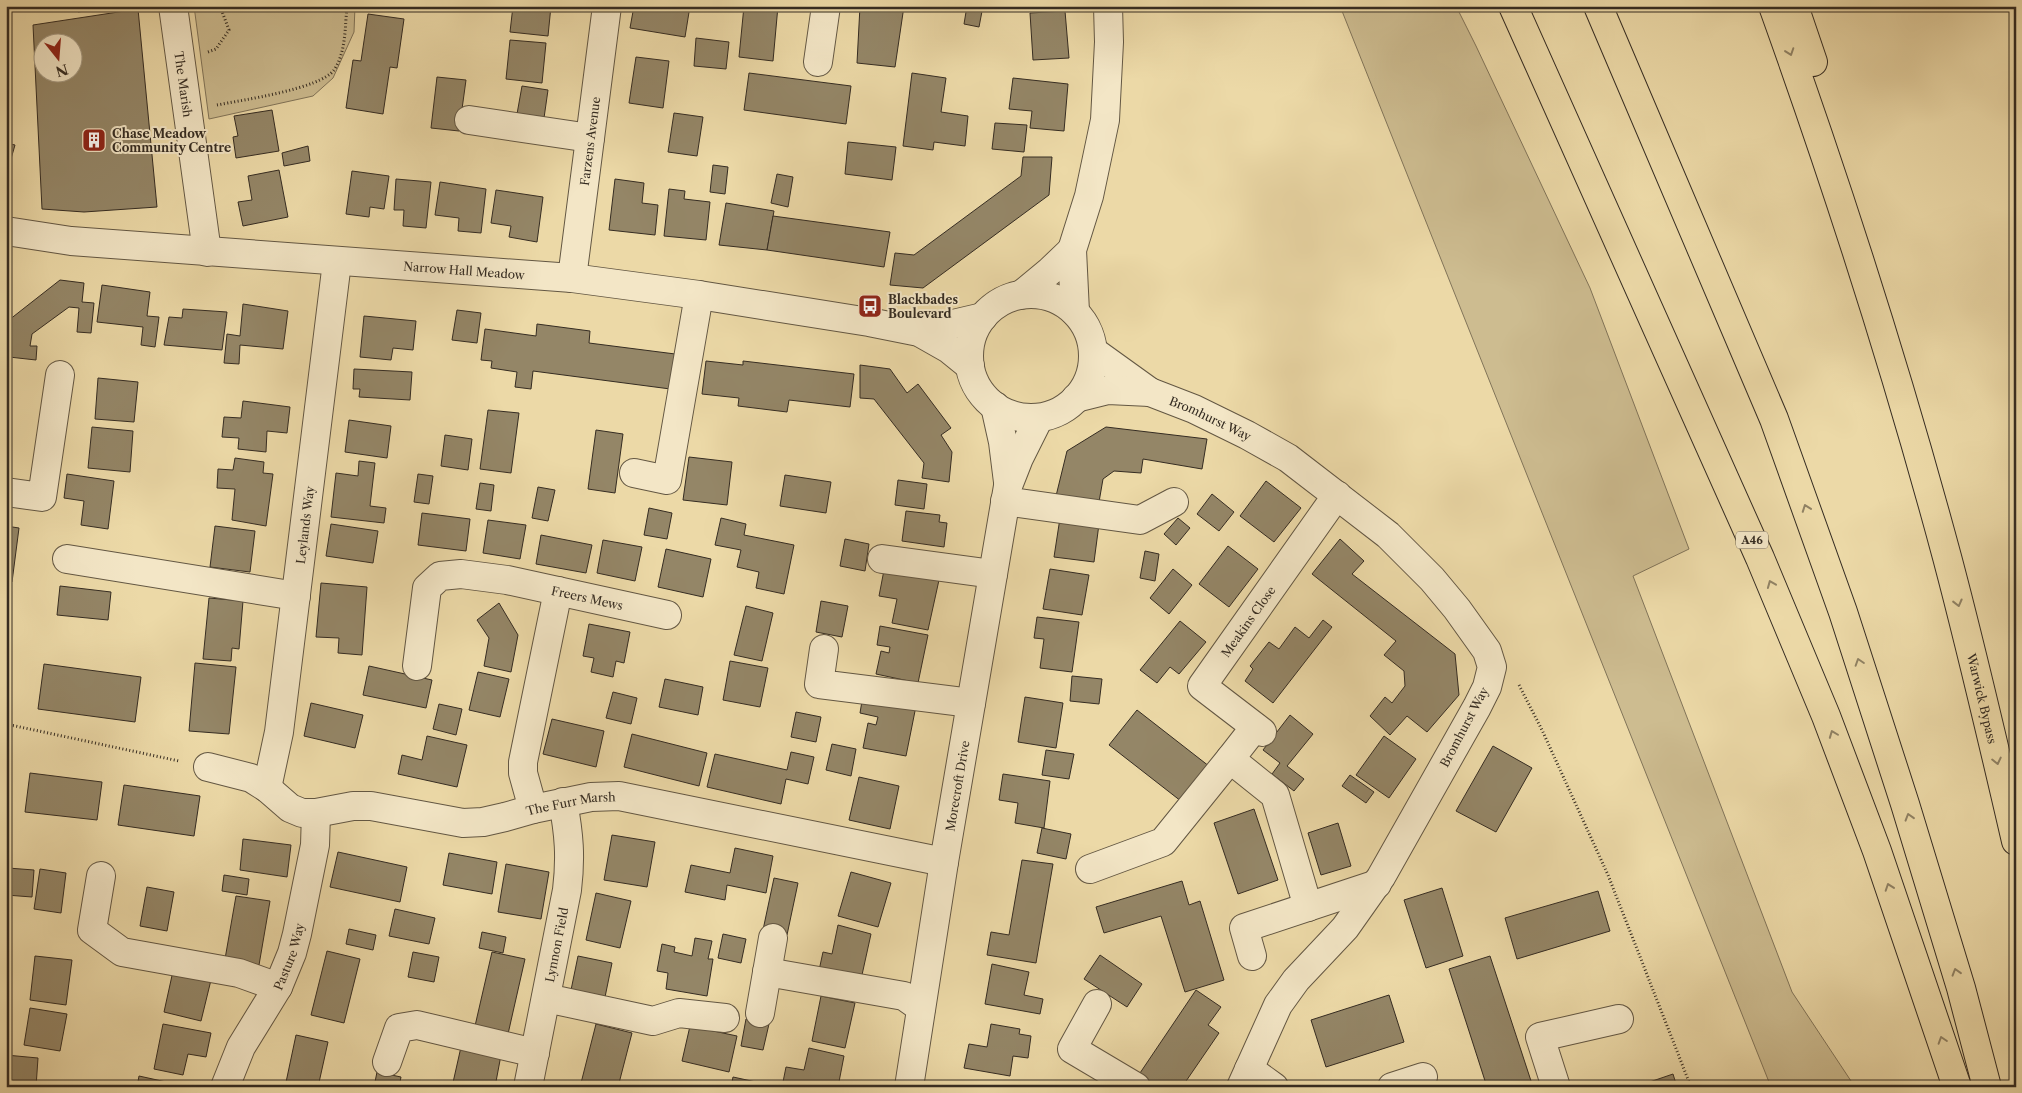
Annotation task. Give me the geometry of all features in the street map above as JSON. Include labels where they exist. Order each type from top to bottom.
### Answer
[{"type":"highway","name":"A46","points":[[1513,6],[1760,558],[1826,716],[1876,851],[1957,1087]]},
{"type":"highway","points":[[1598,6],[1780,438],[1843,612],[1905,804],[1961,988],[1987,1087]]},
{"type":"highway","points":[[1773,6],[1876,314],[1946,556]]},
{"type":"highway","points":[[1794,6],[1877,261],[1912,398],[1946,556]]},
{"type":"highway","name":"Warwick Bypass","points":[[1946,556],[2016,842]]},
{"type":"street","name":"The Marish","points":[[174,6],[207,252]]},
{"type":"street","name":"Farzens Avenue","points":[[572,278],[607,6]]},
{"type":"street","points":[[818,62],[826,6]]},
{"type":"street","points":[[1075,312],[1072,250],[1089,196],[1105,120],[1109,42],[1108,6]]},
{"type":"street","points":[[469,120],[590,138]]},
{"type":"street","name":"Narrow Hall Meadow","points":[[6,231],[71,241],[572,278],[699,295],[869,322],[919,332],[949,349],[970,366]]},
{"type":"street","points":[[1021,295],[1050,272],[1072,250]]},
{"type":"street","name":"Leylands Way","points":[[267,788],[279,732],[337,262]]},
{"type":"street","points":[[1031,293],[1049,296],[1067,305],[1084,323],[1093,351],[1092,368],[1086,384],[1076,398],[1069,406],[1039,418],[1009,414],[995,406],[983,396],[975,382],[970,366],[970,349],[974,332],[983,317],[1006,299],[1021,295],[1031,293]]},
{"type":"street","points":[[634,473],[667,480],[699,295]]},
{"type":"street","name":"Narrow Hall Meadow","points":[[919,332],[983,317]]},
{"type":"street","name":"Bromhurst Way","points":[[1093,351],[1150,392],[1194,409],[1288,458],[1388,535],[1432,579],[1457,609],[1487,651],[1492,667],[1487,686],[1477,707],[1377,884],[1345,928],[1296,980],[1278,1005],[1245,1078]]},
{"type":"street","points":[[6,492],[42,497],[60,375]]},
{"type":"street","name":"Bromhurst Way","points":[[1076,398],[1108,390],[1150,392]]},
{"type":"street","name":"Morecroft Drive","points":[[995,406],[1003,442],[1007,494]]},
{"type":"street","name":"Morecroft Drive","points":[[908,1087],[944,862],[1007,494],[1019,458],[1039,418]]},
{"type":"street","points":[[1007,494],[1140,520],[1174,502]]},
{"type":"street","name":"Meakins Close","points":[[1230,760],[1258,729],[1202,686],[1337,495]]},
{"type":"street","points":[[67,559],[296,596]]},
{"type":"street","points":[[882,559],[993,574]]},
{"type":"street","name":"Freers Mews","points":[[417,666],[427,588],[440,576],[461,574],[507,580],[667,615]]},
{"type":"street","points":[[533,809],[523,773],[523,762],[558,591]]},
{"type":"street","points":[[824,650],[819,684],[971,703]]},
{"type":"street","points":[[1090,869],[1163,842],[1230,760],[1275,795],[1308,907]]},
{"type":"street","name":"The Furr Marsh","points":[[208,767],[251,778],[267,788],[290,808],[302,813],[316,813],[353,806],[371,806],[463,823],[483,822],[563,802],[591,797],[619,796],[944,862]]},
{"type":"street","name":"Lynnon Field","points":[[528,1087],[570,867],[569,838],[563,802]]},
{"type":"street","name":"Pasture Way","points":[[226,1087],[241,1047],[278,987],[298,934],[315,845],[316,813]]},
{"type":"street","points":[[101,876],[92,930],[122,952],[239,973],[278,987]]},
{"type":"street","points":[[1252,956],[1244,928],[1377,884]]},
{"type":"street","points":[[760,1013],[773,938]]},
{"type":"street","points":[[767,972],[904,996],[921,1008]]},
{"type":"street","points":[[546,998],[653,1021],[678,1013],[725,1018]]},
{"type":"street","points":[[1097,1004],[1072,1049],[1136,1087]]},
{"type":"street","points":[[1556,1087],[1540,1037],[1619,1018]]},
{"type":"street","points":[[387,1062],[399,1028],[417,1025],[534,1053]]},
{"type":"street","points":[[1392,1087],[1423,1077]]},
{"type":"street","points":[[1245,1078],[1274,1087]]},
{"type":"path","points":[[181,60],[216,49],[229,30],[220,6]]},
{"type":"path","points":[[188,111],[306,86],[324,78],[334,70],[341,53],[347,6]]},
{"type":"path","points":[[1516,677],[1608,875],[1691,1087]]},
{"type":"path","points":[[6,724],[208,767]]},
{"type":"shaded area","points":[[194,6],[355,6],[354,32],[333,78],[313,96],[209,119]]},
{"type":"shaded area","points":[[1340,6],[1456,6],[1476,46],[1590,288],[1689,549],[1633,576],[1792,992],[1855,1087],[1771,1087]]},
{"type":"building","points":[[78,6],[117,6],[78,12]]},
{"type":"building","points":[[513,6],[551,6],[548,36],[510,32]]},
{"type":"building","points":[[634,6],[690,6],[685,37],[630,28]]},
{"type":"building","points":[[744,6],[778,6],[773,61],[739,57]]},
{"type":"building","points":[[860,6],[904,6],[895,67],[857,63]]},
{"type":"building","points":[[967,6],[983,6],[979,27],[964,24]]},
{"type":"building","name":"Chase Meadow Community Centre","points":[[138,9],[157,207],[84,212],[42,209],[36,82],[82,82],[82,32],[33,32],[33,25]]},
{"type":"building","points":[[1065,11],[1069,58],[1033,60],[1030,13]]},
{"type":"building","points":[[368,14],[404,19],[397,68],[390,67],[383,114],[346,108],[353,60],[361,61]]},
{"type":"building","points":[[696,38],[729,42],[726,69],[694,66]]},
{"type":"building","points":[[510,40],[546,43],[542,83],[506,79]]},
{"type":"building","points":[[636,57],[669,61],[663,108],[629,103]]},
{"type":"building","points":[[749,73],[851,86],[846,124],[744,110]]},
{"type":"building","points":[[912,73],[946,78],[941,112],[968,116],[965,146],[934,142],[933,150],[903,146]]},
{"type":"building","points":[[437,77],[466,80],[459,131],[431,128]]},
{"type":"building","points":[[1013,78],[1068,84],[1064,131],[1030,128],[1032,111],[1009,109]]},
{"type":"building","points":[[522,86],[548,90],[544,118],[517,114]]},
{"type":"building","points":[[272,110],[279,151],[236,158],[233,137],[238,136],[234,116]]},
{"type":"building","points":[[674,113],[703,117],[697,156],[668,152]]},
{"type":"building","points":[[995,123],[1027,125],[1024,152],[992,149]]},
{"type":"building","points":[[848,142],[896,147],[892,180],[845,174]]},
{"type":"building","points":[[6,143],[15,145],[6,176]]},
{"type":"building","points":[[308,146],[310,161],[284,166],[282,153]]},
{"type":"building","points":[[1023,157],[1052,157],[1049,195],[923,288],[890,285],[895,253],[914,255],[1021,176]]},
{"type":"building","points":[[713,165],[728,167],[725,194],[710,192]]},
{"type":"building","points":[[279,170],[288,217],[243,226],[238,202],[252,200],[248,176]]},
{"type":"building","points":[[352,171],[389,176],[384,209],[370,207],[369,217],[346,214]]},
{"type":"building","points":[[777,174],[793,177],[788,207],[771,203]]},
{"type":"building","points":[[396,179],[431,182],[426,228],[403,226],[404,210],[394,210]]},
{"type":"building","points":[[615,179],[644,183],[642,203],[658,205],[655,235],[609,230]]},
{"type":"building","points":[[440,182],[486,189],[481,233],[458,231],[459,218],[435,215]]},
{"type":"building","points":[[669,189],[685,191],[684,199],[710,202],[706,240],[664,236]]},
{"type":"building","points":[[496,190],[543,197],[537,242],[509,237],[511,226],[491,223]]},
{"type":"building","points":[[726,203],[774,211],[767,250],[719,245]]},
{"type":"building","points":[[773,216],[890,232],[884,267],[767,250]]},
{"type":"building","points":[[60,280],[84,283],[82,302],[94,303],[91,333],[77,332],[79,308],[69,307],[32,334],[30,346],[37,346],[36,360],[9,357],[10,345],[6,345],[9,320]]},
{"type":"building","points":[[102,285],[150,292],[147,316],[159,317],[155,347],[141,345],[143,327],[97,322]]},
{"type":"building","points":[[243,304],[288,311],[283,349],[240,345],[239,364],[224,363],[227,334],[240,336]]},
{"type":"building","points":[[183,309],[227,312],[222,350],[164,345],[169,317],[182,318]]},
{"type":"building","points":[[457,310],[481,313],[477,343],[452,340]]},
{"type":"building","points":[[364,316],[416,321],[413,350],[393,348],[391,360],[360,357]]},
{"type":"building","points":[[537,324],[590,331],[589,343],[683,355],[678,390],[533,371],[531,389],[515,387],[517,372],[491,368],[492,361],[481,360],[485,329],[536,336]]},
{"type":"building","points":[[706,361],[743,365],[743,361],[854,374],[850,407],[789,400],[787,412],[738,406],[739,398],[702,394]]},
{"type":"building","points":[[860,365],[890,369],[907,393],[918,384],[951,428],[941,435],[952,452],[949,482],[922,478],[924,463],[874,399],[860,398]]},
{"type":"building","points":[[354,369],[412,372],[410,400],[359,397],[360,389],[353,389]]},
{"type":"building","points":[[98,378],[138,382],[134,422],[95,419]]},
{"type":"building","points":[[243,401],[290,407],[287,433],[267,431],[266,452],[238,449],[239,438],[222,437],[224,417],[241,418]]},
{"type":"building","points":[[488,410],[519,413],[511,473],[480,469]]},
{"type":"building","points":[[349,420],[391,426],[387,458],[345,452]]},
{"type":"building","points":[[92,427],[133,431],[130,472],[88,468]]},
{"type":"building","points":[[1106,427],[1207,439],[1202,469],[1143,459],[1141,473],[1114,471],[1103,479],[1099,502],[1056,496],[1067,451]]},
{"type":"building","points":[[596,430],[623,434],[615,493],[588,489]]},
{"type":"building","points":[[445,435],[472,439],[468,470],[441,466]]},
{"type":"building","points":[[689,457],[732,462],[727,505],[683,500]]},
{"type":"building","points":[[235,458],[264,462],[263,473],[273,474],[266,526],[232,520],[235,489],[217,488],[218,469],[233,470]]},
{"type":"building","points":[[359,461],[375,463],[370,506],[386,508],[384,523],[331,517],[336,473],[358,476]]},
{"type":"building","points":[[67,474],[114,481],[108,529],[81,525],[84,501],[64,498]]},
{"type":"building","points":[[418,474],[433,476],[429,504],[414,502]]},
{"type":"building","points":[[785,475],[831,482],[826,513],[780,506]]},
{"type":"building","points":[[898,480],[927,484],[924,509],[895,505]]},
{"type":"building","points":[[1266,481],[1301,508],[1274,542],[1240,516]]},
{"type":"building","points":[[480,483],[494,485],[491,511],[476,509]]},
{"type":"building","points":[[538,487],[555,490],[548,521],[532,518]]},
{"type":"building","points":[[1212,494],[1234,512],[1219,531],[1197,514]]},
{"type":"building","points":[[649,508],[672,513],[667,539],[644,535]]},
{"type":"building","points":[[906,511],[940,515],[939,522],[947,523],[944,547],[902,541]]},
{"type":"building","points":[[422,513],[470,519],[466,551],[418,545]]},
{"type":"building","points":[[721,518],[746,524],[744,535],[794,545],[784,594],[756,588],[759,572],[737,567],[741,550],[715,545]]},
{"type":"building","points":[[1060,518],[1099,524],[1094,562],[1054,557]]},
{"type":"building","points":[[1178,518],[1190,528],[1176,545],[1164,534]]},
{"type":"building","points":[[488,520],[526,525],[520,559],[483,553]]},
{"type":"building","points":[[331,524],[378,531],[373,563],[326,556]]},
{"type":"building","points":[[6,526],[19,528],[12,582],[6,581]]},
{"type":"building","points":[[215,526],[255,531],[250,572],[210,567]]},
{"type":"building","points":[[541,535],[592,545],[586,573],[536,564]]},
{"type":"building","points":[[845,539],[869,544],[865,571],[840,566]]},
{"type":"building","points":[[1340,539],[1364,561],[1352,574],[1455,654],[1459,695],[1427,732],[1407,716],[1390,735],[1370,716],[1385,697],[1392,703],[1405,686],[1404,671],[1384,655],[1396,641],[1312,574]]},
{"type":"building","points":[[603,540],[642,547],[635,581],[597,573]]},
{"type":"building","points":[[1228,546],[1258,569],[1229,607],[1199,584]]},
{"type":"building","points":[[666,549],[711,559],[703,597],[658,587]]},
{"type":"building","points":[[1145,551],[1159,554],[1155,581],[1140,578]]},
{"type":"building","points":[[1050,569],[1089,575],[1082,615],[1043,609]]},
{"type":"building","points":[[1173,569],[1192,585],[1169,614],[1150,598]]},
{"type":"building","points":[[884,570],[939,580],[928,630],[892,623],[897,599],[879,596]]},
{"type":"building","points":[[321,583],[367,587],[362,655],[338,653],[339,638],[316,637]]},
{"type":"building","points":[[60,586],[111,592],[108,620],[57,615]]},
{"type":"building","points":[[209,598],[243,601],[239,649],[232,648],[231,661],[203,659]]},
{"type":"building","points":[[821,601],[848,606],[842,637],[816,632]]},
{"type":"building","points":[[499,603],[518,635],[511,672],[484,666],[489,638],[477,620]]},
{"type":"building","points":[[746,606],[773,613],[762,661],[734,655]]},
{"type":"building","points":[[1037,617],[1079,622],[1072,672],[1040,668],[1044,639],[1034,638]]},
{"type":"building","points":[[1323,620],[1332,627],[1273,703],[1245,681],[1253,669],[1250,666],[1269,642],[1279,649],[1295,627],[1309,638]]},
{"type":"building","points":[[1180,621],[1206,642],[1179,674],[1170,667],[1157,683],[1140,670]]},
{"type":"building","points":[[589,624],[630,632],[624,663],[616,661],[613,677],[591,672],[594,658],[583,656]]},
{"type":"building","points":[[880,626],[928,635],[918,683],[876,674],[881,651],[889,653],[890,647],[877,645]]},
{"type":"building","points":[[730,661],[768,668],[760,707],[723,700]]},
{"type":"building","points":[[195,663],[236,667],[229,734],[189,731]]},
{"type":"building","points":[[44,664],[141,677],[135,722],[38,709]]},
{"type":"building","points":[[369,666],[432,680],[426,708],[363,695]]},
{"type":"building","points":[[478,672],[509,679],[500,717],[469,710]]},
{"type":"building","points":[[1072,676],[1102,679],[1099,704],[1070,701]]},
{"type":"building","points":[[665,679],[703,687],[698,715],[659,707]]},
{"type":"building","points":[[613,692],[637,698],[631,724],[606,718]]},
{"type":"building","points":[[863,695],[916,706],[906,756],[863,748],[868,723],[876,725],[878,717],[860,713]]},
{"type":"building","points":[[1025,697],[1063,703],[1056,748],[1018,742]]},
{"type":"building","points":[[311,703],[363,715],[355,748],[304,736]]},
{"type":"building","points":[[439,704],[462,709],[456,735],[433,729]]},
{"type":"building","points":[[1137,710],[1214,770],[1186,805],[1109,745]]},
{"type":"building","points":[[796,712],[821,717],[816,742],[791,737]]},
{"type":"building","points":[[1290,715],[1313,734],[1287,766],[1304,779],[1294,791],[1272,774],[1280,763],[1263,750]]},
{"type":"building","points":[[552,719],[604,731],[596,767],[543,754]]},
{"type":"building","points":[[632,734],[707,753],[699,786],[624,767]]},
{"type":"building","points":[[427,736],[467,745],[457,787],[398,774],[402,755],[422,760]]},
{"type":"building","points":[[1384,736],[1416,759],[1389,798],[1356,775]]},
{"type":"building","points":[[832,744],[856,749],[851,776],[826,770]]},
{"type":"building","points":[[1493,746],[1532,768],[1496,832],[1456,811]]},
{"type":"building","points":[[1046,750],[1074,754],[1069,779],[1042,775]]},
{"type":"building","points":[[791,752],[814,757],[808,784],[786,779],[781,804],[707,787],[715,754],[787,770]]},
{"type":"building","points":[[30,773],[102,782],[97,820],[25,812]]},
{"type":"building","points":[[1003,774],[1050,781],[1044,828],[1015,823],[1018,803],[999,800]]},
{"type":"building","points":[[1350,775],[1374,792],[1366,803],[1342,786]]},
{"type":"building","points":[[859,777],[899,786],[890,829],[849,820]]},
{"type":"building","points":[[124,785],[200,796],[194,836],[118,825]]},
{"type":"building","points":[[1254,809],[1278,880],[1238,894],[1214,823]]},
{"type":"building","points":[[1338,823],[1351,866],[1321,875],[1308,833]]},
{"type":"building","points":[[1042,828],[1071,834],[1066,859],[1037,853]]},
{"type":"building","points":[[612,835],[655,842],[647,887],[604,880]]},
{"type":"building","points":[[243,839],[291,845],[287,877],[240,870]]},
{"type":"building","points":[[735,848],[773,856],[766,893],[727,885],[725,900],[685,892],[691,865],[730,873]]},
{"type":"building","points":[[338,852],[407,867],[400,902],[330,887]]},
{"type":"building","points":[[449,853],[497,862],[492,894],[443,885]]},
{"type":"building","points":[[1022,860],[1053,864],[1036,963],[987,955],[991,932],[1009,935]]},
{"type":"building","points":[[506,864],[549,872],[541,919],[498,912]]},
{"type":"building","points":[[8,868],[34,870],[32,897],[6,895]]},
{"type":"building","points":[[40,869],[66,873],[61,913],[34,909]]},
{"type":"building","points":[[851,872],[891,883],[878,927],[838,916]]},
{"type":"building","points":[[224,875],[249,879],[247,895],[222,891]]},
{"type":"building","points":[[774,878],[798,883],[787,935],[763,930]]},
{"type":"building","points":[[1182,881],[1189,905],[1200,901],[1224,980],[1185,992],[1161,916],[1104,933],[1096,907]]},
{"type":"building","points":[[147,887],[174,892],[167,931],[140,926]]},
{"type":"building","points":[[1442,888],[1463,956],[1426,968],[1404,900]]},
{"type":"building","points":[[1598,891],[1610,931],[1517,959],[1505,918]]},
{"type":"building","points":[[596,893],[631,901],[620,948],[586,940]]},
{"type":"building","points":[[236,896],[270,901],[259,965],[225,959]]},
{"type":"building","points":[[395,909],[435,918],[429,944],[389,936]]},
{"type":"building","points":[[838,925],[871,934],[860,984],[818,975],[823,952],[832,954]]},
{"type":"building","points":[[349,929],[376,935],[373,950],[346,944]]},
{"type":"building","points":[[482,932],[506,937],[503,953],[479,948]]},
{"type":"building","points":[[723,934],[746,939],[741,963],[718,958]]},
{"type":"building","points":[[695,938],[712,941],[708,959],[713,959],[707,996],[666,989],[668,973],[657,971],[662,944],[675,947],[674,952],[692,956]]},
{"type":"building","points":[[327,951],[360,959],[344,1023],[311,1015]]},
{"type":"building","points":[[413,952],[439,957],[434,982],[408,977]]},
{"type":"building","points":[[492,952],[525,959],[508,1034],[475,1026]]},
{"type":"building","points":[[1100,955],[1142,984],[1127,1007],[1084,979]]},
{"type":"building","points":[[35,956],[72,960],[66,1005],[30,1000]]},
{"type":"building","points":[[578,956],[612,963],[604,1002],[570,995]]},
{"type":"building","points":[[1490,956],[1533,1087],[1487,1087],[1449,969]]},
{"type":"building","points":[[992,964],[1029,972],[1024,995],[1043,999],[1040,1014],[985,1004]]},
{"type":"building","points":[[173,971],[211,980],[201,1021],[164,1012]]},
{"type":"building","points":[[1196,990],[1221,1007],[1208,1025],[1219,1033],[1182,1087],[1137,1087],[1144,1076],[1140,1073]]},
{"type":"building","points":[[1389,995],[1404,1042],[1326,1067],[1311,1020]]},
{"type":"building","points":[[821,996],[855,1003],[845,1048],[812,1041]]},
{"type":"building","points":[[30,1008],[67,1014],[60,1051],[24,1045]]},
{"type":"building","points":[[746,1019],[769,1024],[763,1050],[741,1046]]},
{"type":"building","points":[[163,1024],[211,1033],[206,1057],[188,1054],[183,1075],[154,1069]]},
{"type":"building","points":[[596,1024],[632,1033],[618,1087],[580,1087]]},
{"type":"building","points":[[991,1024],[1020,1029],[1019,1034],[1031,1036],[1028,1058],[1013,1056],[1010,1076],[964,1068],[969,1044],[987,1047]]},
{"type":"building","points":[[690,1026],[737,1036],[729,1072],[682,1061]]},
{"type":"building","points":[[296,1035],[328,1042],[318,1087],[285,1087]]},
{"type":"building","points":[[461,1047],[501,1055],[495,1087],[452,1087]]},
{"type":"building","points":[[809,1048],[844,1056],[838,1087],[782,1087],[786,1067],[804,1070]]},
{"type":"building","points":[[6,1055],[38,1058],[36,1087],[6,1087]]},
{"type":"building","points":[[377,1072],[401,1077],[399,1087],[374,1087]]},
{"type":"building","points":[[1673,1074],[1677,1087],[1635,1087]]},
{"type":"building","points":[[139,1076],[180,1085],[179,1087],[137,1087]]},
{"type":"building","points":[[733,1077],[756,1082],[755,1087],[731,1087]]},
{"type":"building","points":[[972,1082],[1007,1087],[971,1087]]},
{"type":"place","name":"Chase Meadow Community Centre","points":[[94,140]]},
{"type":"place","name":"Blackbades Boulevard","points":[[870,306]]}]
